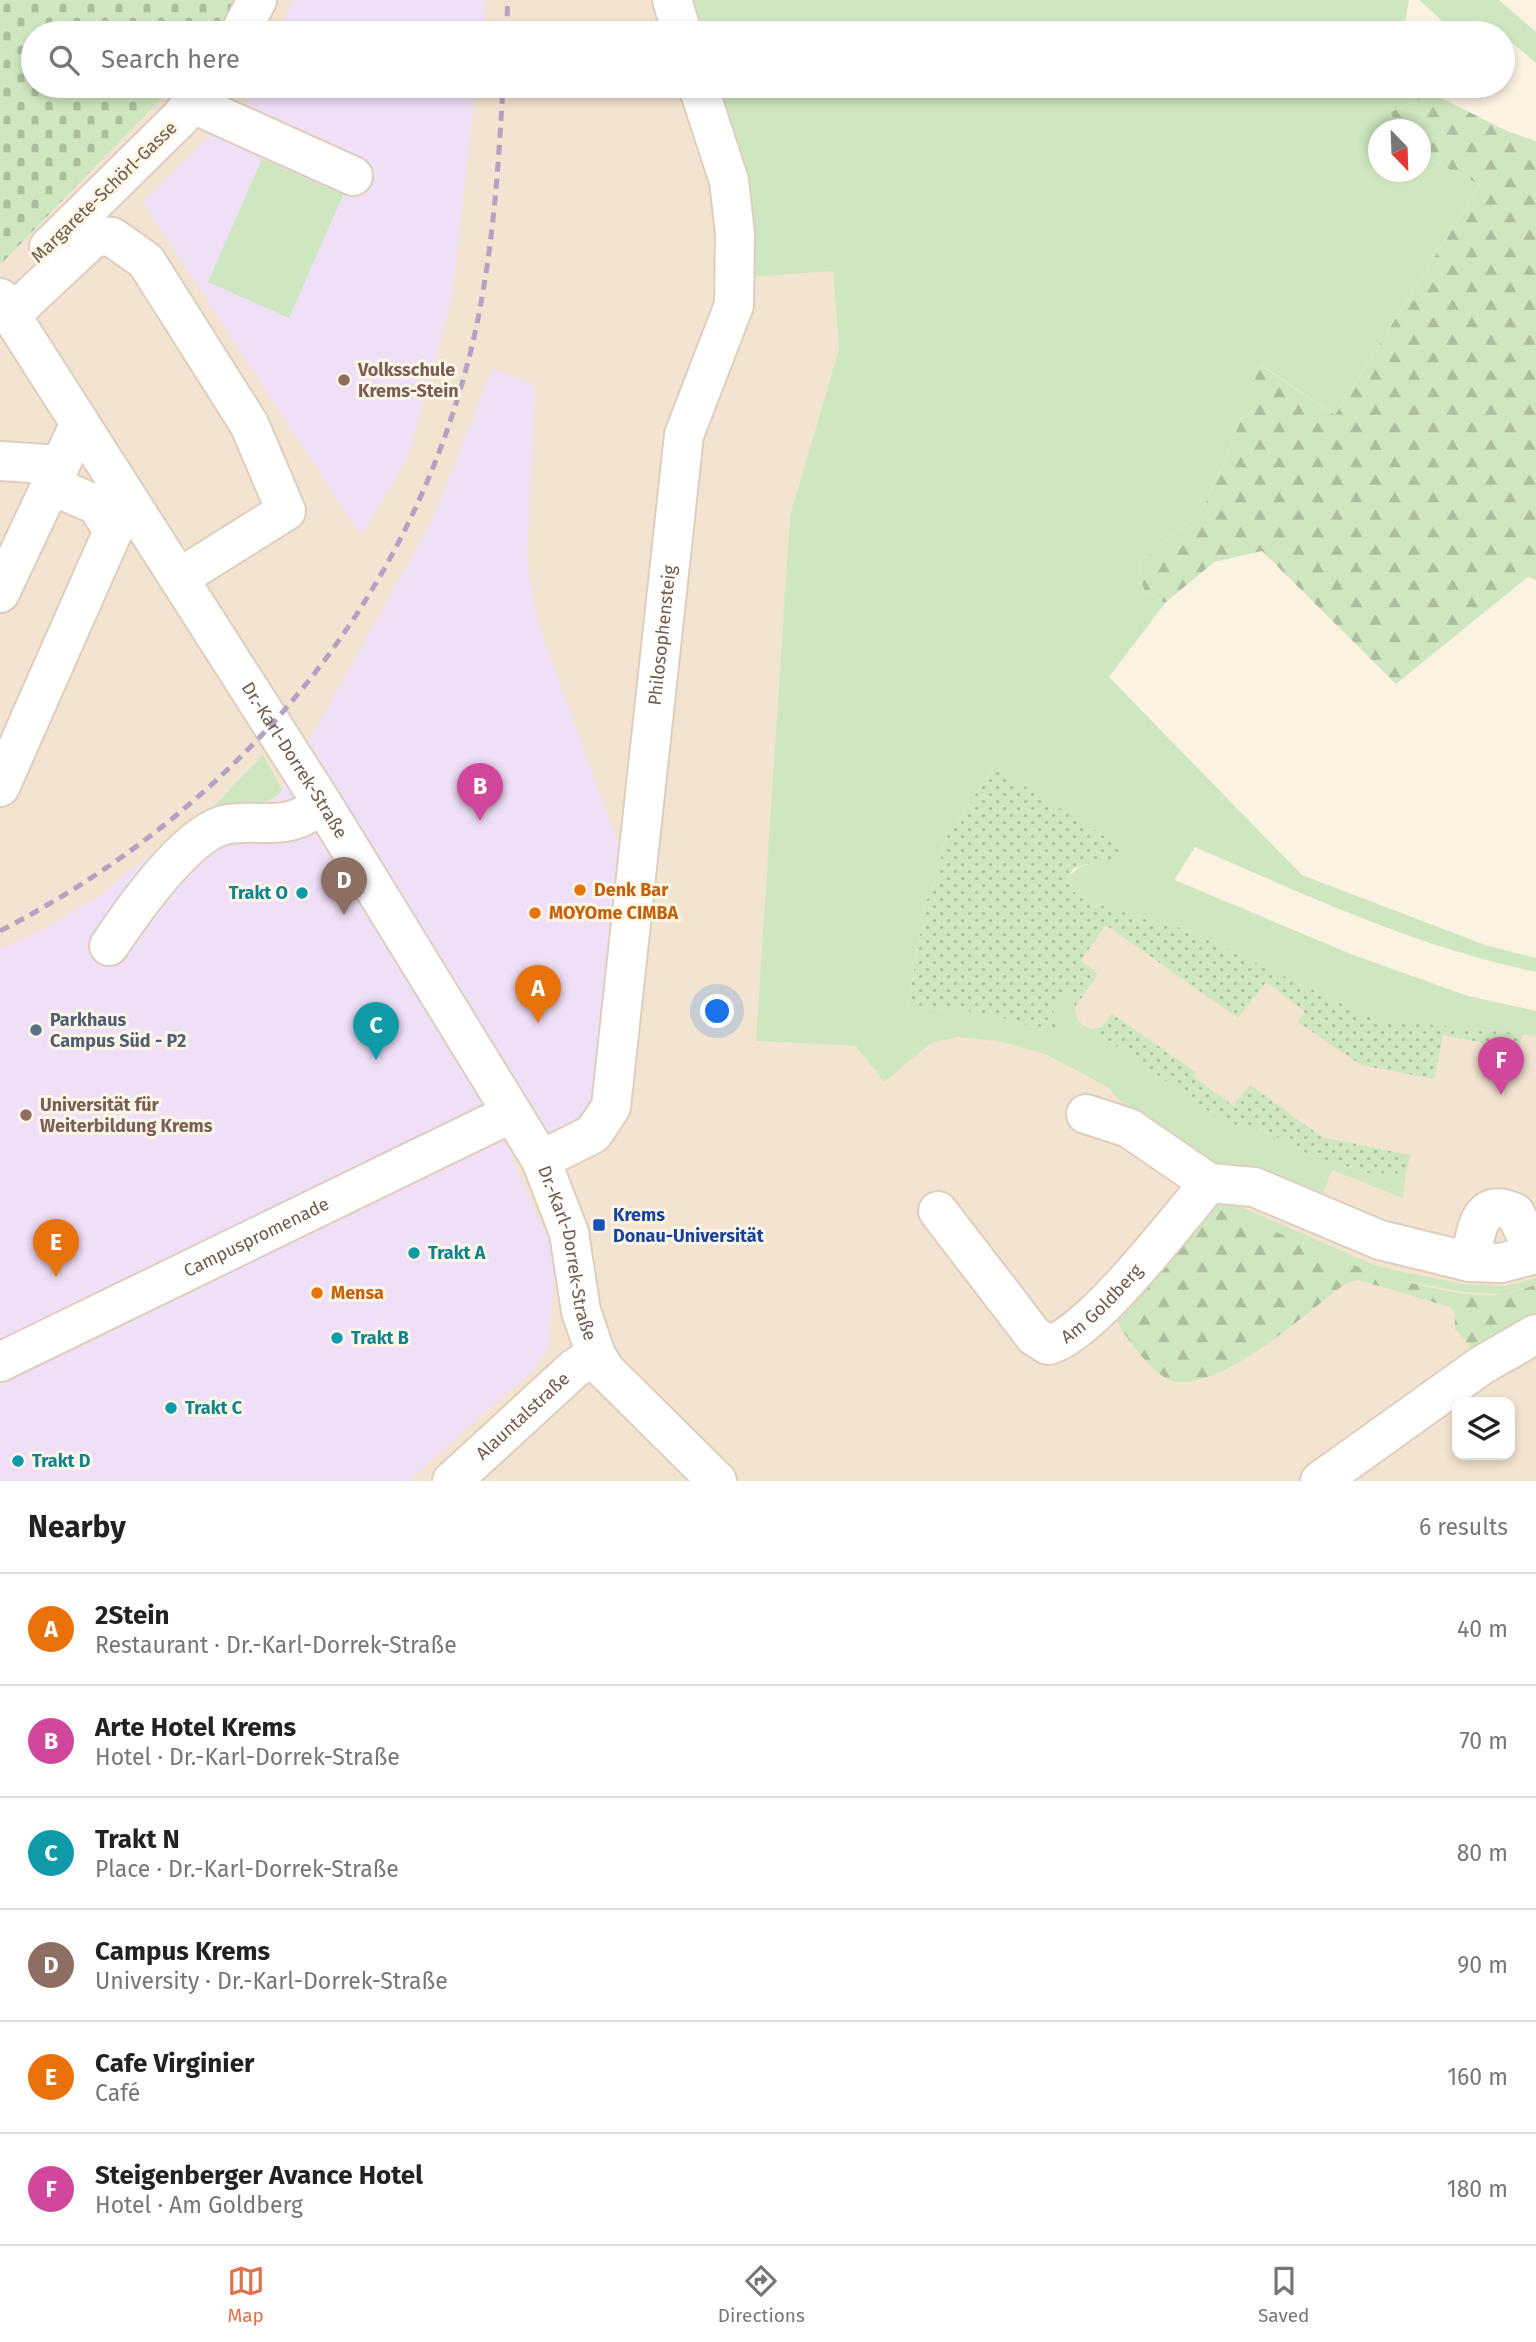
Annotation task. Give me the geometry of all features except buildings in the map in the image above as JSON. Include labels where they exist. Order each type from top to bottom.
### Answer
[{"type":"street","points":[[246,21],[257,0]]},
{"type":"street","points":[[672,0],[678,21]]},
{"type":"street","name":"Margarete-Schörl-Gasse","points":[[4,303],[180,118],[195,98]]},
{"type":"street","points":[[203,98],[353,176]]},
{"type":"street","name":"Philosophensteig","points":[[541,1160],[593,1134],[611,1107],[684,435],[734,305],[735,233],[729,181],[702,98]]},
{"type":"street","points":[[4,303],[95,236],[112,237],[146,261],[249,424],[286,511],[179,579]]},
{"type":"street","name":"Dr.-Karl-Dorrek-Straße","points":[[4,303],[322,803],[541,1160],[569,1233],[581,1311],[596,1355],[605,1370],[717,1481]]},
{"type":"street","points":[[0,593],[79,423]]},
{"type":"street","points":[[0,461],[55,475],[97,505],[113,531],[0,787]]},
{"type":"street","points":[[109,946],[138,902],[205,833],[235,823],[274,824],[300,818],[322,803]]},
{"type":"street","name":"Campuspromenade","points":[[0,1362],[512,1113]]},
{"type":"street","points":[[1086,1114],[1110,1119],[1129,1128],[1209,1182],[1254,1187],[1380,1240],[1469,1262],[1501,1263],[1536,1254],[1515,1213],[1499,1207],[1491,1209],[1479,1222],[1469,1262]]},
{"type":"street","name":"Am Goldberg","points":[[938,1211],[1034,1336],[1048,1345],[1066,1339],[1091,1318],[1209,1182]]},
{"type":"street","points":[[1321,1481],[1482,1365],[1536,1334]]},
{"type":"street","name":"Alauntalstraße","points":[[452,1481],[575,1368],[596,1355]]},
{"type":"shaded area","points":[[0,0],[682,0],[688,21],[21,21],[21,98],[714,98],[833,271],[839,349],[790,515],[757,1041],[856,1046],[907,1010],[1173,879],[1353,955],[1468,996],[1536,1011],[1536,1481],[0,1481]]},
{"type":"shaded area","points":[[293,0],[485,0],[483,21],[283,21]]},
{"type":"shaded area","name":"Volksschule Krems-Stein","points":[[249,98],[475,98],[451,303],[408,457],[361,536],[143,202],[216,130],[242,113]]},
{"type":"shaded area","points":[[492,369],[535,385],[527,560],[537,620],[628,872],[606,1086],[586,1123],[511,1157],[551,1245],[555,1272],[548,1350],[532,1371],[408,1481],[0,1481],[0,950],[47,927],[103,893],[193,820],[212,808],[269,802],[277,798],[432,520]]},
{"type":"green space","points":[[0,0],[247,0],[232,21],[21,21],[21,98],[161,98],[0,265]]},
{"type":"green space","points":[[682,0],[1409,0],[1405,21],[688,21]]},
{"type":"green space","points":[[1419,0],[1499,0],[1536,32],[1536,63],[1515,45],[1515,21],[1443,21]]},
{"type":"green space","points":[[709,98],[1420,98],[1391,112],[1393,119],[1368,119],[1368,182],[1431,182],[1431,159],[1480,185],[1335,415],[1261,365],[1231,447],[1202,510],[1138,564],[1144,590],[1165,603],[1109,677],[1302,875],[1485,945],[1536,958],[1536,972],[1448,949],[1405,934],[1195,847],[1174,880],[1353,955],[1468,996],[1536,1011],[1536,1036],[1374,1019],[1185,929],[1088,902],[1074,892],[1068,879],[1072,873],[1089,864],[1118,861],[994,767],[945,840],[935,883],[926,903],[907,1010],[945,1009],[982,1014],[1055,1034],[1052,1003],[1068,994],[1073,998],[1077,1017],[1082,1024],[1224,1122],[1268,1132],[1308,1154],[1368,1173],[1406,1174],[1403,1198],[1332,1170],[1323,1193],[1255,1166],[1233,1169],[1216,1166],[1137,1119],[1108,1087],[1047,1055],[1003,1042],[958,1037],[931,1043],[884,1082],[856,1046],[756,1041],[790,515],[839,349],[833,271],[748,277]]},
{"type":"green space","points":[[1420,98],[1441,98],[1507,131],[1536,141],[1536,580],[1528,577],[1396,684],[1262,551],[1214,562],[1165,603],[1144,590],[1138,564],[1202,510],[1231,447],[1260,365],[1335,415],[1480,185],[1431,159],[1431,119],[1393,119],[1391,112]]},
{"type":"green space","points":[[262,159],[343,195],[289,318],[208,282]]},
{"type":"green space","points":[[263,755],[282,790],[276,796],[260,803],[212,808]]},
{"type":"green space","points":[[994,767],[1125,849],[1118,861],[1087,864],[1073,869],[1068,879],[1074,892],[1088,902],[1185,929],[1374,1019],[1522,1034],[1517,1058],[1488,1052],[1489,1044],[1443,1035],[1434,1079],[1361,1065],[1298,1022],[1305,1012],[1266,982],[1238,1018],[1106,925],[1081,960],[1098,974],[1075,1007],[1073,998],[1068,994],[1052,1003],[1054,1015],[1061,1022],[1055,1034],[982,1014],[945,1009],[907,1010],[926,902],[935,883],[945,840]]},
{"type":"green space","points":[[1112,1014],[1196,1072],[1193,1076],[1233,1106],[1250,1085],[1322,1137],[1410,1155],[1406,1174],[1368,1173],[1308,1154],[1268,1132],[1224,1122],[1092,1029],[1101,1027]]},
{"type":"green space","points":[[1216,1196],[1374,1265],[1464,1284],[1503,1286],[1536,1278],[1536,1285],[1502,1294],[1463,1292],[1371,1272],[1202,1201]]},
{"type":"green space","points":[[1202,1201],[1371,1272],[1419,1285],[1489,1295],[1536,1285],[1536,1312],[1471,1347],[1455,1329],[1455,1313],[1450,1307],[1358,1280],[1346,1283],[1289,1328],[1242,1360],[1197,1380],[1169,1380],[1142,1356],[1116,1318]]},
{"type":"railway","points":[[507,21],[508,0]]},
{"type":"railway","points":[[0,931],[85,882],[163,826],[234,763],[298,694],[354,618],[402,536],[441,448],[470,354],[489,254],[502,98]]},
{"type":"place","name":"Volksschule Krems-Stein","points":[[344,380]]},
{"type":"place","name":"Arte Hotel Krems","points":[[480,821]]},
{"type":"place","name":"Denk Bar","points":[[580,890]]},
{"type":"place","name":"Trakt O","points":[[302,893]]},
{"type":"place","name":"MOYOme CIMBA","points":[[535,913]]},
{"type":"place","name":"Campus Krems","points":[[344,915]]},
{"type":"place","name":"2Stein","points":[[538,1023]]},
{"type":"place","name":"Parkhaus Campus Süd - P2","points":[[36,1030]]},
{"type":"place","name":"Trakt N","points":[[376,1060]]},
{"type":"place","name":"Steigenberger Avance Hotel","points":[[1501,1095]]},
{"type":"place","name":"Universität für Weiterbildung Krems","points":[[26,1115]]},
{"type":"place","name":"Krems Donau-Universität","points":[[599,1225]]},
{"type":"place","name":"Trakt A","points":[[414,1253]]},
{"type":"place","name":"Cafe Virginier","points":[[56,1277]]},
{"type":"place","name":"Mensa","points":[[317,1293]]},
{"type":"place","name":"Trakt B","points":[[337,1338]]},
{"type":"place","name":"Trakt C","points":[[171,1408]]},
{"type":"place","name":"Trakt D","points":[[18,1461]]}]
